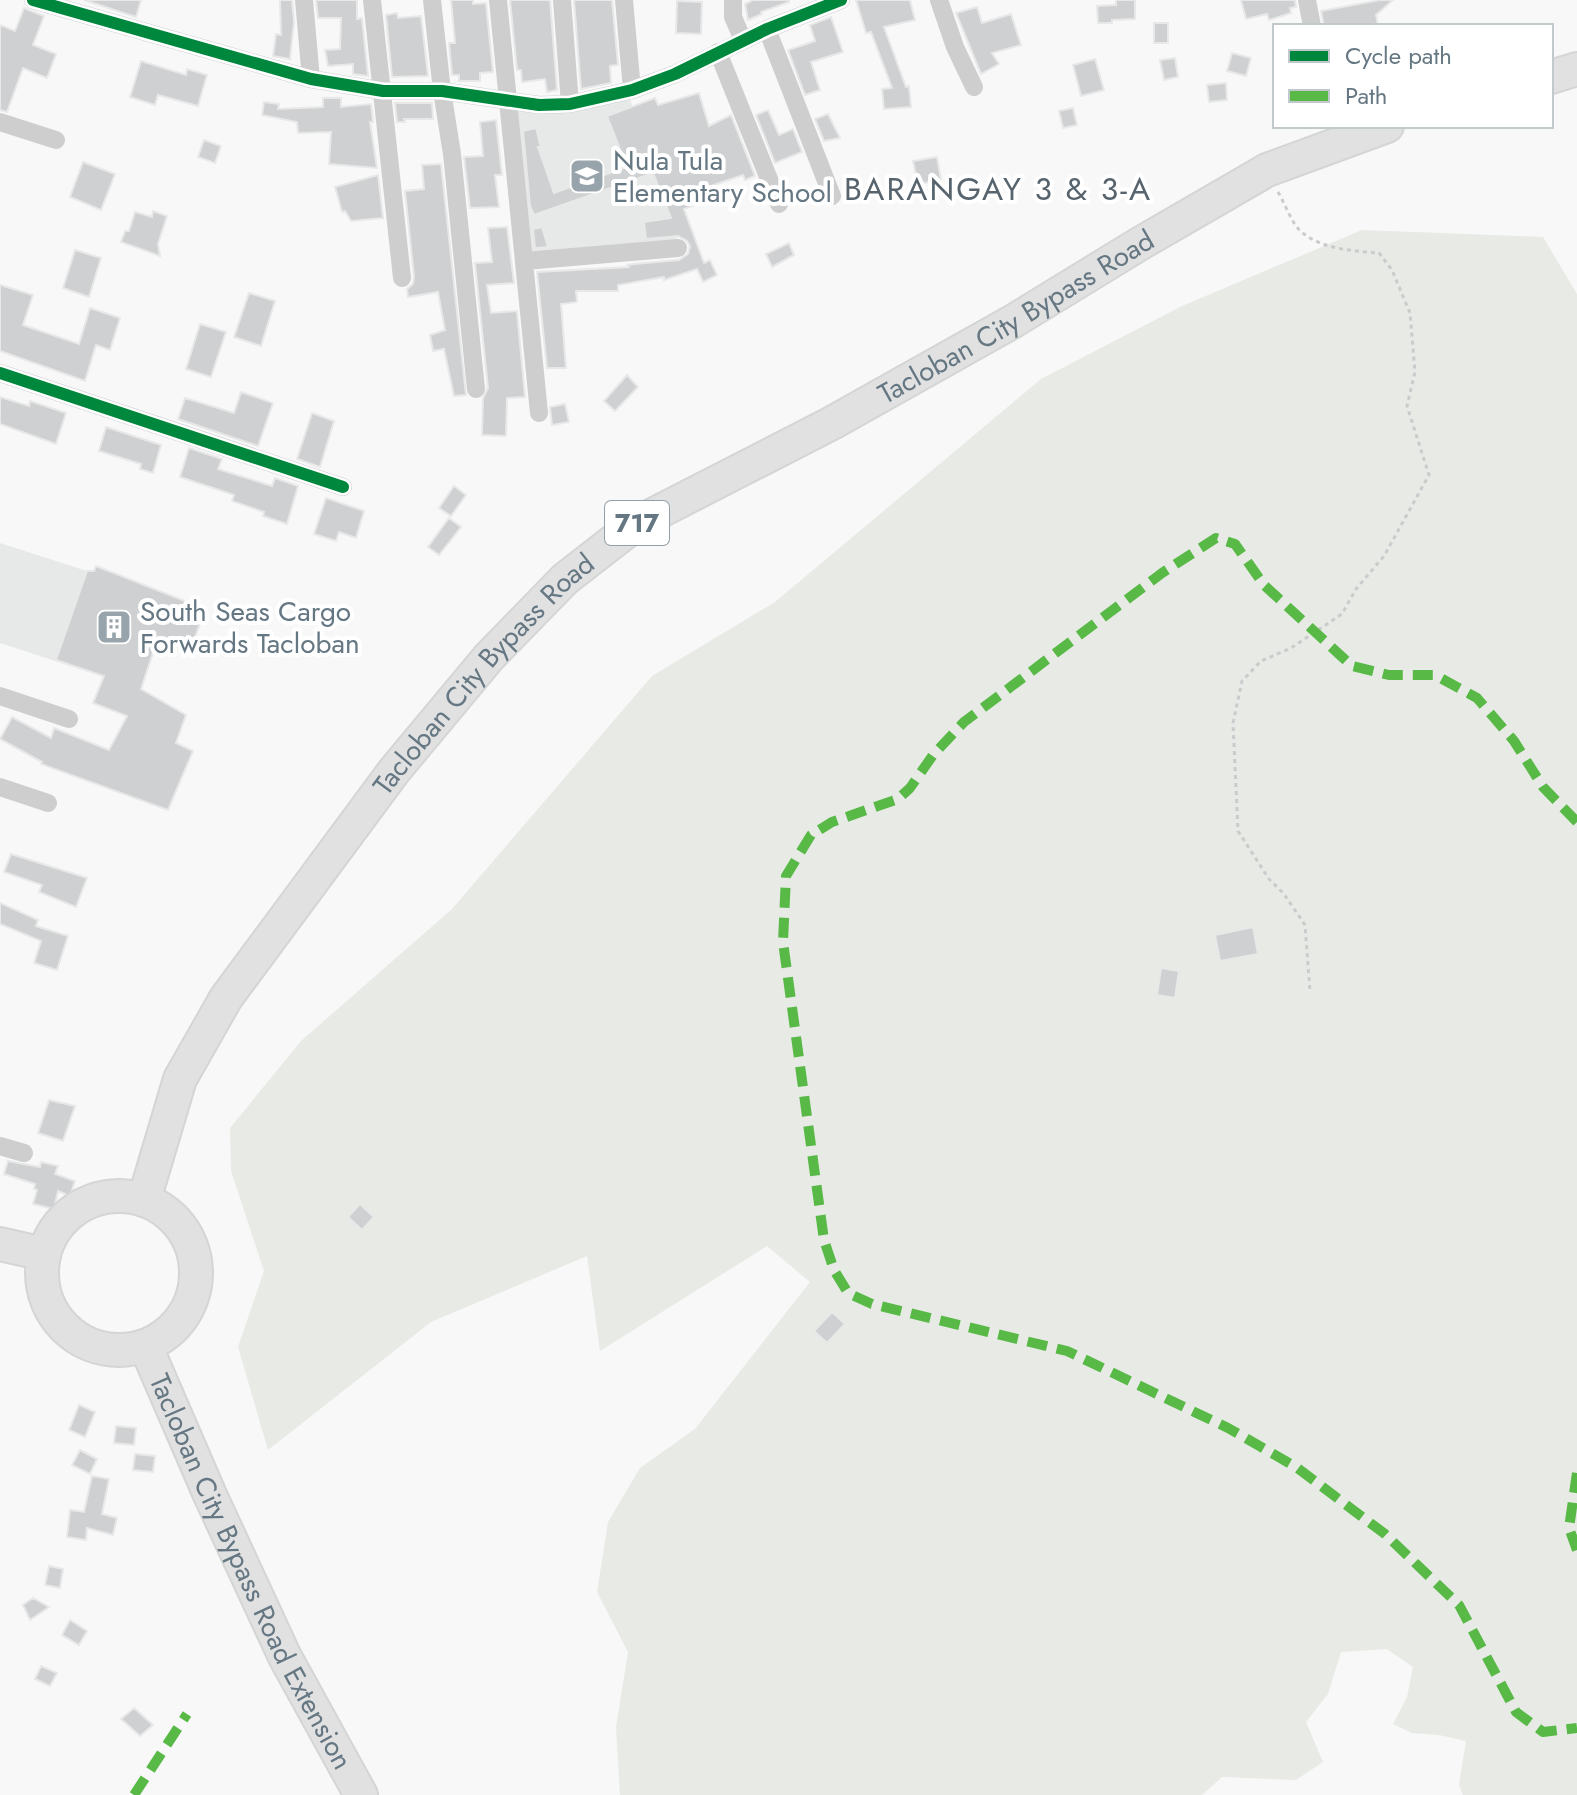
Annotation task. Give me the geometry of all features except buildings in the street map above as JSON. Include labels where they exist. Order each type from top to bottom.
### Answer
[{"type":"highway","points":[[1553,76],[1577,69]]},
{"type":"highway","name":"Tacloban City Bypass Road","points":[[144,1200],[180,1079],[226,998],[394,771],[489,657],[565,579],[637,523],[832,423],[1012,322],[1267,170],[1382,128]]},
{"type":"highway","points":[[119,1196],[144,1200],[166,1211],[182,1228],[193,1250],[197,1273],[193,1297],[183,1318],[166,1336],[146,1347],[118,1351],[90,1346],[67,1331],[50,1308],[42,1281],[44,1254],[54,1230],[71,1211],[94,1199],[119,1196]]},
{"type":"highway","points":[[0,1244],[44,1254]]},
{"type":"highway","name":"Tacloban City Bypass Road Extension","points":[[146,1347],[285,1657],[361,1795]]},
{"type":"street","points":[[33,0],[311,79],[383,91],[442,91],[539,105],[570,104],[632,90],[675,74],[767,29],[841,0]]},
{"type":"street","points":[[304,0],[311,79]]},
{"type":"street","points":[[372,0],[402,278]]},
{"type":"street","points":[[432,0],[452,154],[476,389]]},
{"type":"street","points":[[498,0],[539,413]]},
{"type":"street","points":[[562,0],[570,104]]},
{"type":"street","points":[[624,0],[632,90]]},
{"type":"street","points":[[733,0],[733,17],[743,40]]},
{"type":"street","points":[[939,0],[955,47],[974,87]]},
{"type":"street","points":[[1307,0],[1312,24]]},
{"type":"street","points":[[767,29],[832,196]]},
{"type":"street","points":[[718,52],[779,204]]},
{"type":"street","points":[[0,122],[56,140]]},
{"type":"street","points":[[525,261],[678,248]]},
{"type":"street","points":[[0,373],[343,487]]},
{"type":"street","points":[[0,696],[69,719]]},
{"type":"street","points":[[0,787],[48,803]]},
{"type":"street","points":[[0,1146],[24,1153]]},
{"type":"path","points":[[1267,170],[1297,228],[1320,242],[1341,249],[1379,253],[1392,270],[1410,313],[1415,372],[1407,406],[1429,475],[1384,556],[1356,589],[1342,614],[1291,648],[1261,661],[1242,681],[1233,723],[1238,831],[1269,879],[1284,894],[1305,925],[1310,991]]},
{"type":"shaded area","name":"Nula Tula Elementary School","points":[[629,96],[678,241],[527,259],[512,109]]},
{"type":"shaded area","points":[[1362,230],[1543,237],[1577,294],[1577,1795],[1463,1795],[1459,1785],[1466,1741],[1412,1733],[1393,1724],[1407,1697],[1413,1667],[1387,1649],[1341,1652],[1328,1694],[1306,1722],[1323,1762],[1296,1780],[1222,1777],[1202,1795],[620,1795],[616,1727],[628,1652],[597,1592],[608,1522],[640,1468],[695,1429],[810,1282],[767,1246],[600,1351],[587,1256],[431,1322],[268,1450],[238,1347],[264,1271],[231,1171],[230,1128],[301,1041],[452,909],[652,676],[775,602],[1041,379],[1182,306]]},
{"type":"shaded area","points":[[0,543],[87,571],[94,571],[96,566],[171,595],[141,689],[0,643]]},
{"type":"marked path","points":[[1577,822],[1543,787],[1514,741],[1477,698],[1435,675],[1389,675],[1352,666],[1264,585],[1235,544],[1216,538],[1162,573],[964,722],[898,799],[832,822],[811,835],[786,876],[783,942],[824,1240],[834,1270],[848,1293],[872,1304],[1067,1351],[1228,1428],[1296,1467],[1385,1534],[1459,1605],[1516,1712],[1543,1732],[1577,1728]]},
{"type":"marked path","points":[[1577,1473],[1569,1528],[1577,1550]]},
{"type":"marked path","points":[[134,1795],[187,1714]]},
{"type":"cycle path","points":[[33,0],[311,79],[383,91],[442,91],[539,105],[570,104],[632,90],[675,74],[767,29],[841,0]]},
{"type":"cycle path","points":[[0,373],[343,487]]},
{"type":"place","name":"Nula Tula Elementary School","points":[[587,176]]},
{"type":"place","name":"South Seas Cargo Forwards Tacloban","points":[[114,627]]},
{"type":"district","name":"BARANGAY 3 & 3-A","points":[[998,189]]}]
